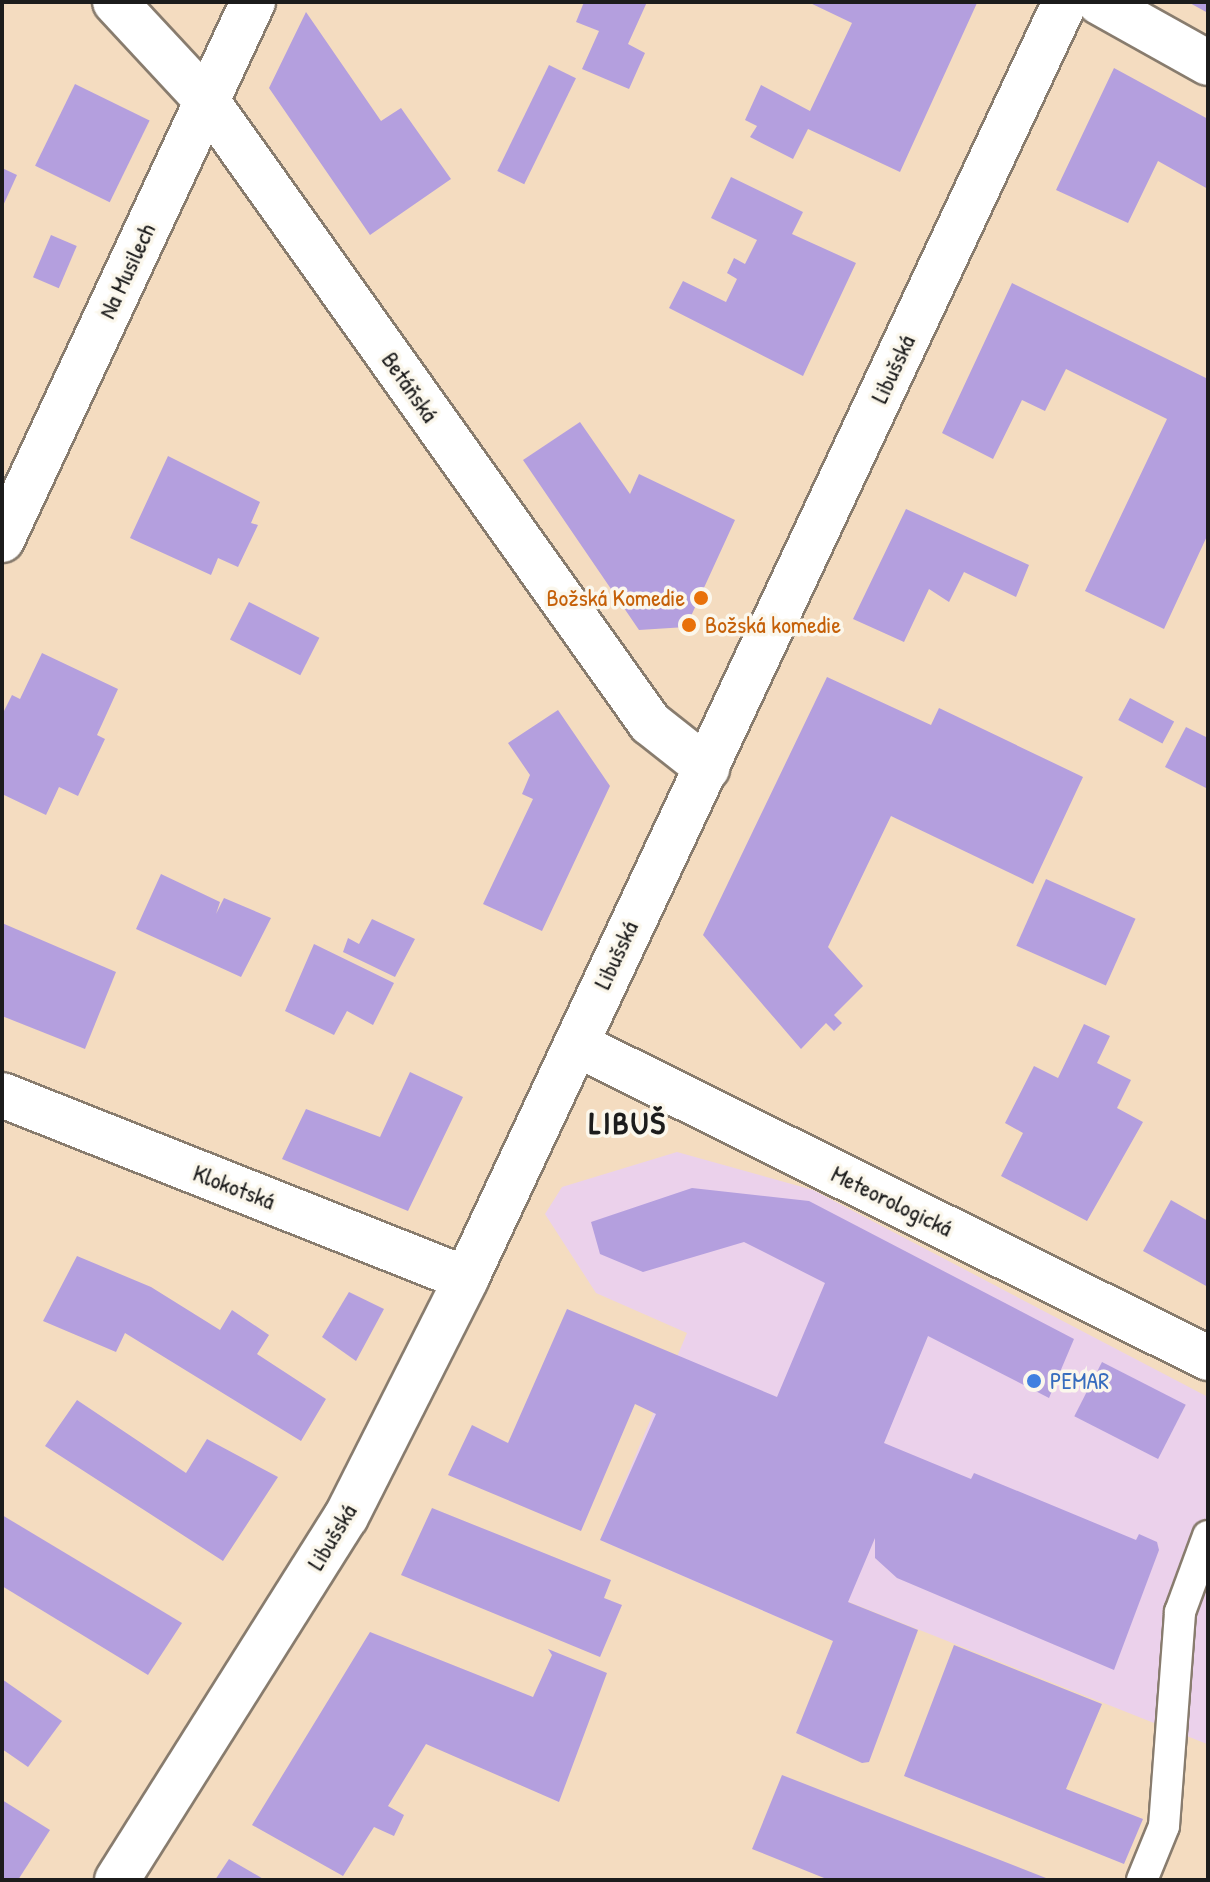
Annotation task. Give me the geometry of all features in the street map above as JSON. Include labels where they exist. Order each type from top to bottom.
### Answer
[{"type":"street","name":"Betáňská","points":[[115,2],[207,101],[650,723],[707,768]]},
{"type":"street","name":"Na Musilech","points":[[2,540],[253,2]]},
{"type":"street","name":"Libušská","points":[[117,1880],[346,1517],[466,1279],[1065,2]]},
{"type":"street","points":[[1099,2],[1208,63]]},
{"type":"street","name":"Meteorologická","points":[[576,1044],[1208,1358]]},
{"type":"street","name":"Klokotská","points":[[2,1095],[466,1279]]},
{"type":"lane","points":[[1142,1880],[1164,1826],[1180,1612],[1208,1536]]},
{"type":"shaded area","points":[[677,1152],[813,1190],[1208,1397],[1207,1744],[849,1602],[833,1641],[600,1540],[687,1333],[596,1293],[545,1214],[562,1187]]},
{"type":"building","points":[[584,2],[647,2],[628,44],[645,53],[629,89],[582,69],[599,31],[576,22]]},
{"type":"building","points":[[808,2],[977,3],[900,172],[808,129],[793,159],[750,137],[757,126],[745,120],[761,85],[810,111],[852,23]]},
{"type":"building","points":[[1188,2],[1208,2],[1208,13]]},
{"type":"building","points":[[306,12],[381,121],[401,108],[451,179],[370,235],[269,88]]},
{"type":"building","points":[[549,65],[576,78],[524,184],[497,171]]},
{"type":"building","points":[[1114,68],[1208,119],[1208,189],[1158,161],[1128,223],[1056,190]]},
{"type":"building","points":[[75,84],[150,120],[110,202],[35,166]]},
{"type":"building","points":[[2,168],[17,175],[2,208]]},
{"type":"building","points":[[731,177],[803,212],[792,234],[856,263],[803,376],[669,308],[683,281],[726,302],[737,279],[727,273],[734,258],[745,264],[757,240],[711,218]]},
{"type":"building","points":[[51,235],[77,246],[59,288],[33,277]]},
{"type":"building","points":[[1012,283],[1208,379],[1208,534],[1164,629],[1085,591],[1167,419],[1066,369],[1045,411],[1022,400],[993,459],[942,433]]},
{"type":"building","points":[[580,422],[630,494],[639,474],[735,520],[686,627],[639,630],[523,460]]},
{"type":"building","points":[[168,456],[260,502],[251,523],[258,525],[238,567],[218,558],[211,575],[130,538]]},
{"type":"building","points":[[906,509],[1029,565],[1016,597],[964,572],[949,602],[929,589],[904,642],[853,619]]},
{"type":"building","points":[[249,602],[319,638],[300,675],[230,639]]},
{"type":"building","points":[[42,653],[118,689],[97,735],[105,739],[78,796],[59,787],[46,815],[2,794],[2,715],[12,695],[20,699]]},
{"type":"building","points":[[827,677],[931,725],[939,708],[1083,777],[1033,884],[891,816],[828,947],[863,986],[834,1015],[842,1023],[834,1031],[826,1023],[801,1049],[703,935]]},
{"type":"building","points":[[1130,698],[1174,721],[1162,744],[1118,720]]},
{"type":"building","points":[[558,710],[610,786],[542,931],[483,904],[533,799],[522,794],[530,775],[508,743]]},
{"type":"building","points":[[1186,727],[1208,738],[1208,789],[1165,767]]},
{"type":"building","points":[[161,874],[220,902],[216,914],[224,898],[271,918],[241,977],[136,929]]},
{"type":"building","points":[[1046,879],[1136,919],[1106,986],[1016,946]]},
{"type":"building","points":[[372,919],[415,939],[395,977],[343,952],[348,938],[359,944]]},
{"type":"building","points":[[2,923],[116,972],[85,1049],[2,1016]]},
{"type":"building","points":[[314,944],[394,983],[373,1025],[347,1011],[334,1035],[285,1011]]},
{"type":"building","points":[[1084,1024],[1110,1036],[1097,1063],[1131,1080],[1117,1108],[1143,1122],[1087,1221],[1001,1176],[1023,1133],[1005,1123],[1034,1066],[1058,1078]]},
{"type":"building","points":[[410,1072],[463,1097],[408,1211],[282,1159],[306,1109],[380,1137]]},
{"type":"building","points":[[692,1188],[809,1201],[1074,1339],[1049,1398],[928,1336],[884,1443],[971,1479],[974,1473],[1136,1540],[1139,1534],[1157,1542],[1159,1550],[1114,1670],[897,1578],[875,1558],[875,1538],[848,1602],[918,1630],[869,1762],[862,1763],[796,1733],[833,1641],[600,1540],[656,1414],[635,1404],[581,1531],[448,1475],[472,1425],[508,1443],[567,1309],[777,1397],[825,1283],[744,1242],[643,1272],[600,1254],[591,1222]]},
{"type":"building","points":[[1171,1200],[1208,1221],[1208,1287],[1143,1251]]},
{"type":"building","points":[[77,1256],[151,1287],[220,1330],[232,1310],[269,1335],[257,1354],[326,1399],[301,1441],[125,1333],[116,1352],[43,1321]]},
{"type":"building","points":[[349,1292],[384,1309],[356,1361],[322,1337]]},
{"type":"building","points":[[1102,1362],[1186,1405],[1158,1459],[1074,1416]]},
{"type":"building","points":[[77,1400],[186,1473],[207,1439],[278,1477],[223,1561],[45,1446]]},
{"type":"building","points":[[432,1508],[611,1580],[604,1598],[622,1605],[600,1657],[401,1575]]},
{"type":"building","points":[[2,1515],[182,1623],[148,1675],[2,1586]]},
{"type":"building","points":[[370,1632],[533,1697],[552,1655],[548,1649],[607,1673],[559,1802],[426,1744],[388,1806],[404,1815],[394,1836],[374,1827],[343,1876],[252,1825]]},
{"type":"building","points":[[954,1645],[1102,1704],[1066,1789],[1143,1819],[1124,1864],[904,1776]]},
{"type":"building","points":[[2,1679],[62,1721],[28,1767],[2,1749]]},
{"type":"building","points":[[782,1775],[1051,1880],[829,1880],[752,1849]]},
{"type":"building","points":[[2,1800],[50,1830],[18,1880],[2,1880]]},
{"type":"building","points":[[229,1859],[265,1880],[215,1880]]},
{"type":"place","name":"Božská Komedie","points":[[701,598]]},
{"type":"place","name":"Božská komedie","points":[[689,625]]},
{"type":"place","name":"PEMAR","points":[[1034,1381]]},
{"type":"district","name":"LIBUŠ","points":[[628,1123]]}]
